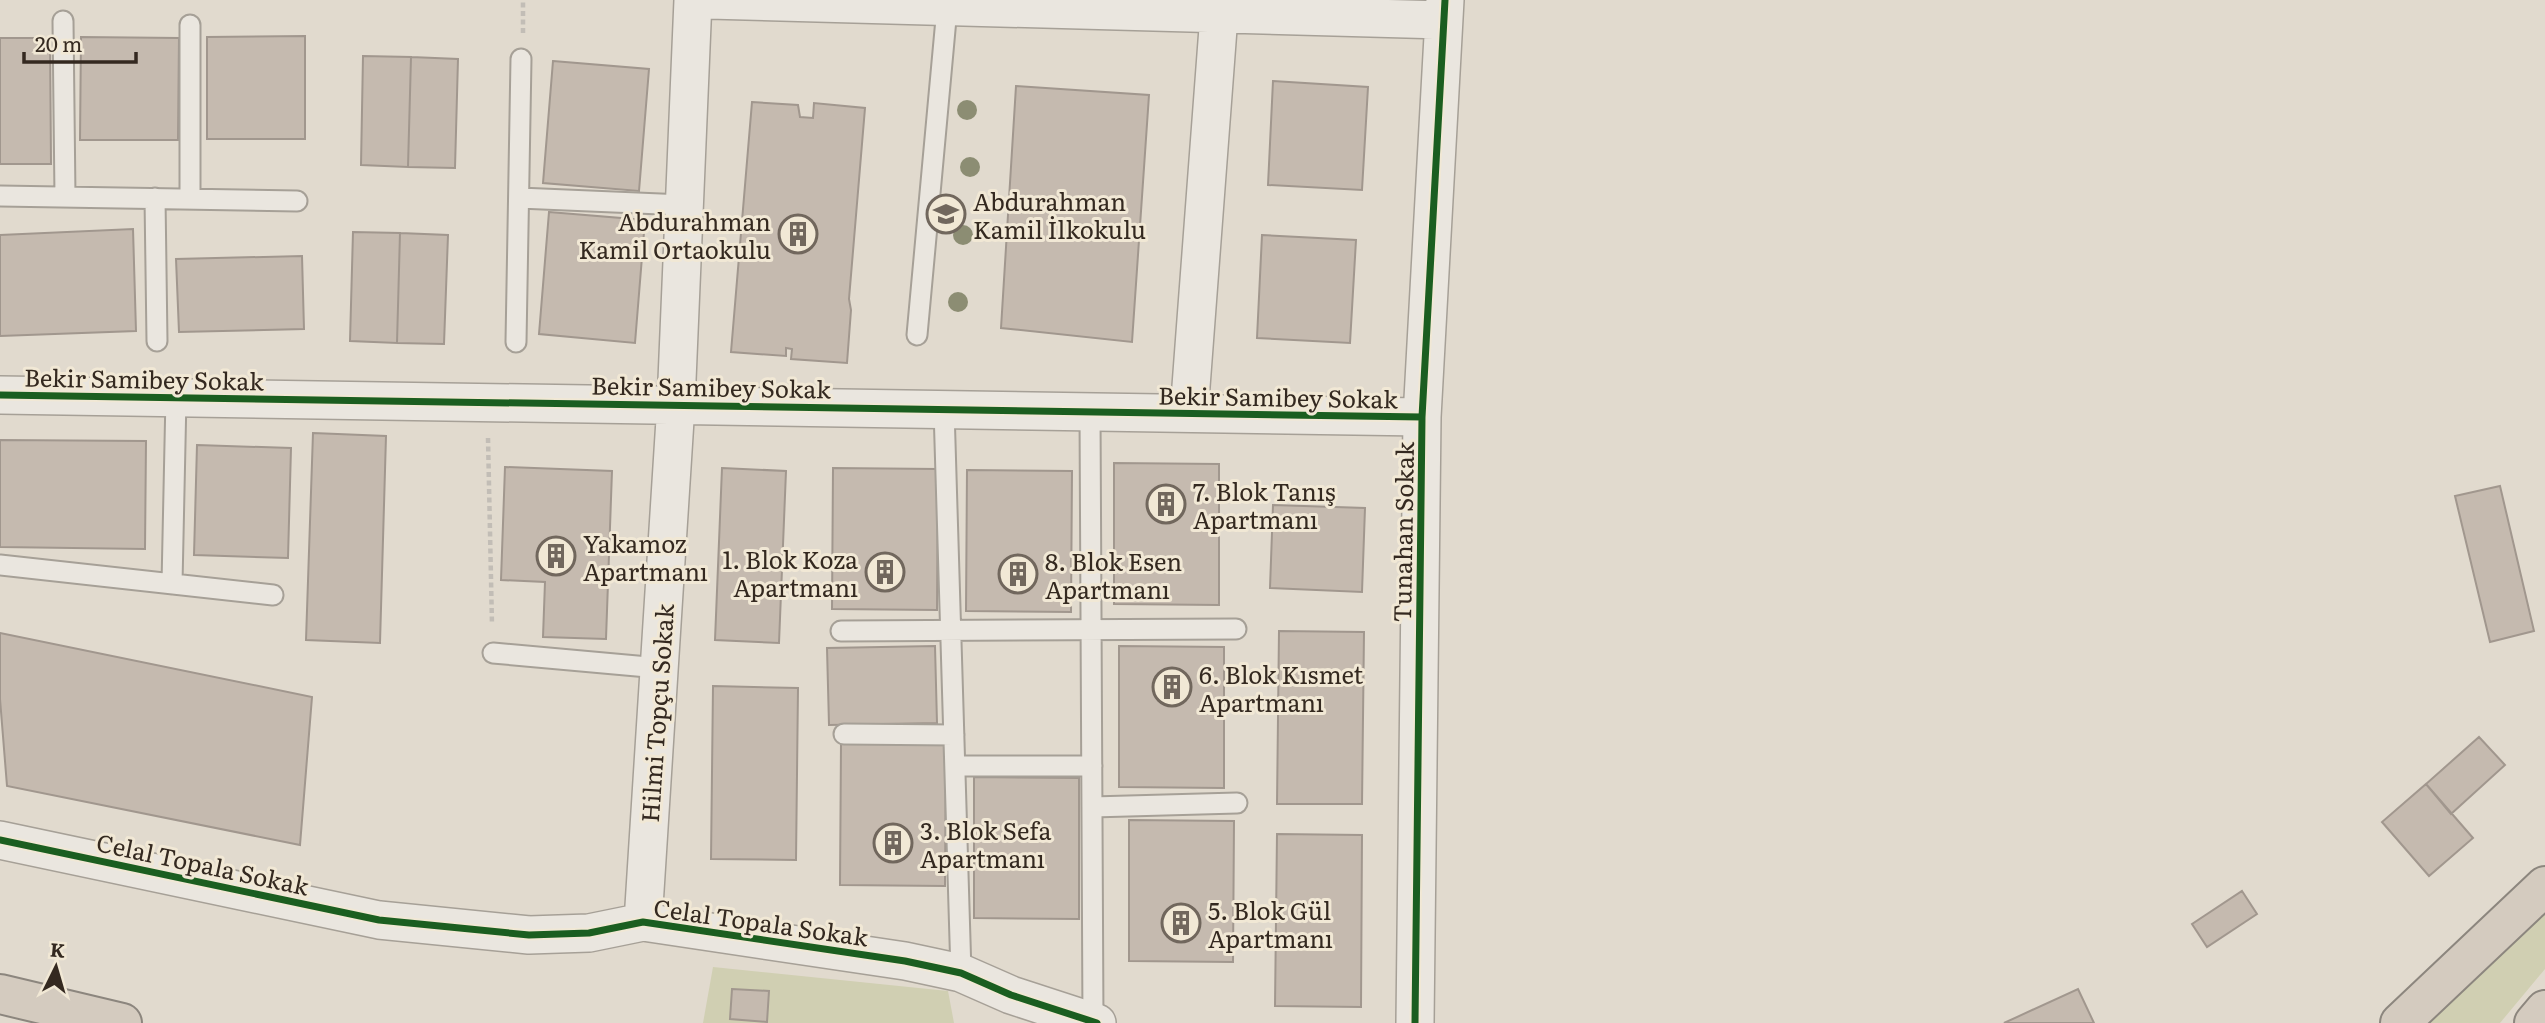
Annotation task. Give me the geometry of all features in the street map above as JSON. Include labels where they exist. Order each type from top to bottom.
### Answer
[{"type":"highway","points":[[2400,1023],[2545,886]]},
{"type":"highway","points":[[0,994],[122,1023]]},
{"type":"highway","points":[[2534,1023],[2545,1010]]},
{"type":"street","name":"Hilmi Topçu Sokak","points":[[643,922],[676,404],[693,0]]},
{"type":"street","points":[[709,0],[1232,10],[1444,10]]},
{"type":"street","points":[[1189,414],[1232,10]]},
{"type":"street","name":"Tunahan Sokak","points":[[1415,1023],[1422,417],[1444,10]]},
{"type":"street","name":"Bekir Samibey Sokak","points":[[0,395],[1422,417]]},
{"type":"street","name":"Celal Topala Sokak","points":[[0,840],[379,920],[529,935],[589,933],[643,922],[905,961],[961,973],[1010,1009],[1094,1023]]},
{"type":"lane","points":[[917,335],[962,6]]},
{"type":"lane","points":[[63,20],[65,197]]},
{"type":"lane","points":[[190,25],[190,199]]},
{"type":"lane","points":[[516,342],[521,59]]},
{"type":"lane","points":[[0,196],[297,201]]},
{"type":"lane","points":[[155,198],[157,341]]},
{"type":"lane","points":[[519,198],[684,205]]},
{"type":"lane","points":[[172,584],[176,397]]},
{"type":"lane","points":[[944,409],[961,973]]},
{"type":"lane","points":[[1090,412],[1094,1023]]},
{"type":"lane","points":[[0,565],[272,595]]},
{"type":"lane","points":[[841,631],[1237,629]]},
{"type":"lane","points":[[493,653],[659,668]]},
{"type":"lane","points":[[844,734],[954,735]]},
{"type":"lane","points":[[956,766],[1092,766]]},
{"type":"lane","points":[[1092,807],[1237,803]]},
{"type":"path","points":[[487,402],[493,653]]},
{"type":"green space","points":[[2545,913],[2545,969],[2500,1023],[2428,1023]]},
{"type":"green space","points":[[713,967],[948,991],[954,1023],[703,1023]]},
{"type":"building","points":[[305,36],[305,139],[207,139],[207,37]]},
{"type":"building","points":[[81,37],[179,38],[178,140],[80,140]]},
{"type":"building","points":[[0,38],[50,38],[51,164],[0,164]]},
{"type":"building","points":[[363,56],[411,57],[408,167],[361,165]]},
{"type":"building","points":[[411,57],[458,59],[455,168],[408,167]]},
{"type":"building","points":[[553,61],[649,69],[639,191],[543,183]]},
{"type":"building","points":[[1273,81],[1368,87],[1362,190],[1268,185]]},
{"type":"building","points":[[1016,86],[1149,95],[1132,342],[1001,328]]},
{"type":"building","name":"Abdurahman Kamil Ortaokulu","points":[[752,102],[798,105],[800,117],[813,118],[814,103],[865,108],[849,299],[851,310],[847,363],[791,359],[792,349],[786,348],[786,356],[731,352]]},
{"type":"building","points":[[549,212],[645,220],[635,343],[539,334]]},
{"type":"building","points":[[133,229],[136,331],[0,336],[0,235]]},
{"type":"building","points":[[353,232],[400,233],[397,343],[350,341]]},
{"type":"building","points":[[400,233],[448,235],[444,344],[397,343]]},
{"type":"building","points":[[1262,235],[1356,240],[1350,343],[1257,338]]},
{"type":"building","points":[[302,256],[304,329],[179,332],[176,259]]},
{"type":"building","points":[[313,433],[386,436],[380,643],[306,640]]},
{"type":"building","points":[[0,440],[146,441],[145,549],[0,547]]},
{"type":"building","points":[[197,445],[291,448],[288,558],[194,555]]},
{"type":"building","name":"7. Blok Tanış Apartmanı","points":[[1114,463],[1219,464],[1219,605],[1114,604]]},
{"type":"building","name":"Yakamoz Apartmanı","points":[[505,467],[612,471],[606,639],[543,637],[545,582],[501,580]]},
{"type":"building","points":[[722,468],[786,471],[779,643],[715,640]]},
{"type":"building","name":"1. Blok Koza Apartmanı","points":[[833,468],[938,469],[937,610],[832,609]]},
{"type":"building","name":"8. Blok Esen Apartmanı","points":[[967,470],[1072,471],[1071,612],[966,611]]},
{"type":"building","points":[[2500,486],[2534,631],[2490,642],[2455,496]]},
{"type":"building","points":[[1273,505],[1365,508],[1362,592],[1270,588]]},
{"type":"building","points":[[1279,631],[1364,632],[1362,804],[1277,804]]},
{"type":"building","points":[[0,633],[312,697],[300,845],[7,786],[0,699]]},
{"type":"building","points":[[935,646],[937,723],[829,725],[827,648]]},
{"type":"building","name":"6. Blok Kısmet Apartmanı","points":[[1119,646],[1224,647],[1224,788],[1119,787]]},
{"type":"building","points":[[713,686],[798,688],[796,860],[711,859]]},
{"type":"building","points":[[2479,737],[2505,765],[2451,814],[2426,784]]},
{"type":"building","name":"3. Blok Sefa Apartmanı","points":[[841,744],[946,744],[945,886],[840,885]]},
{"type":"building","points":[[974,777],[1079,778],[1079,919],[974,918]]},
{"type":"building","points":[[2426,784],[2473,838],[2429,876],[2382,822]]},
{"type":"building","name":"5. Blok Gül Apartmanı","points":[[1129,820],[1234,821],[1233,962],[1129,961]]},
{"type":"building","points":[[1277,834],[1362,835],[1361,1007],[1275,1006]]},
{"type":"building","points":[[2242,891],[2257,914],[2207,947],[2192,924]]},
{"type":"building","points":[[732,989],[769,991],[767,1022],[730,1019]]},
{"type":"building","points":[[2078,989],[2094,1023],[2004,1023]]},
{"type":"cycle path","points":[[1415,1023],[1422,417],[1445,0]]},
{"type":"cycle path","points":[[0,395],[1422,417]]},
{"type":"cycle path","points":[[0,840],[379,920],[529,935],[589,933],[643,922],[905,961],[961,973],[1011,995],[1097,1023]]},
{"type":"place","name":"Abdurahman Kamil İlkokulu","points":[[946,214]]},
{"type":"place","name":"Abdurahman Kamil Ortaokulu","points":[[798,234]]},
{"type":"place","name":"7. Blok Tanış Apartmanı","points":[[1166,504]]},
{"type":"place","name":"Yakamoz Apartmanı","points":[[556,556]]},
{"type":"place","name":"1. Blok Koza Apartmanı","points":[[885,572]]},
{"type":"place","name":"8. Blok Esen Apartmanı","points":[[1018,574]]},
{"type":"place","name":"6. Blok Kısmet Apartmanı","points":[[1172,687]]},
{"type":"place","name":"3. Blok Sefa Apartmanı","points":[[893,843]]},
{"type":"place","name":"5. Blok Gül Apartmanı","points":[[1181,923]]}]
